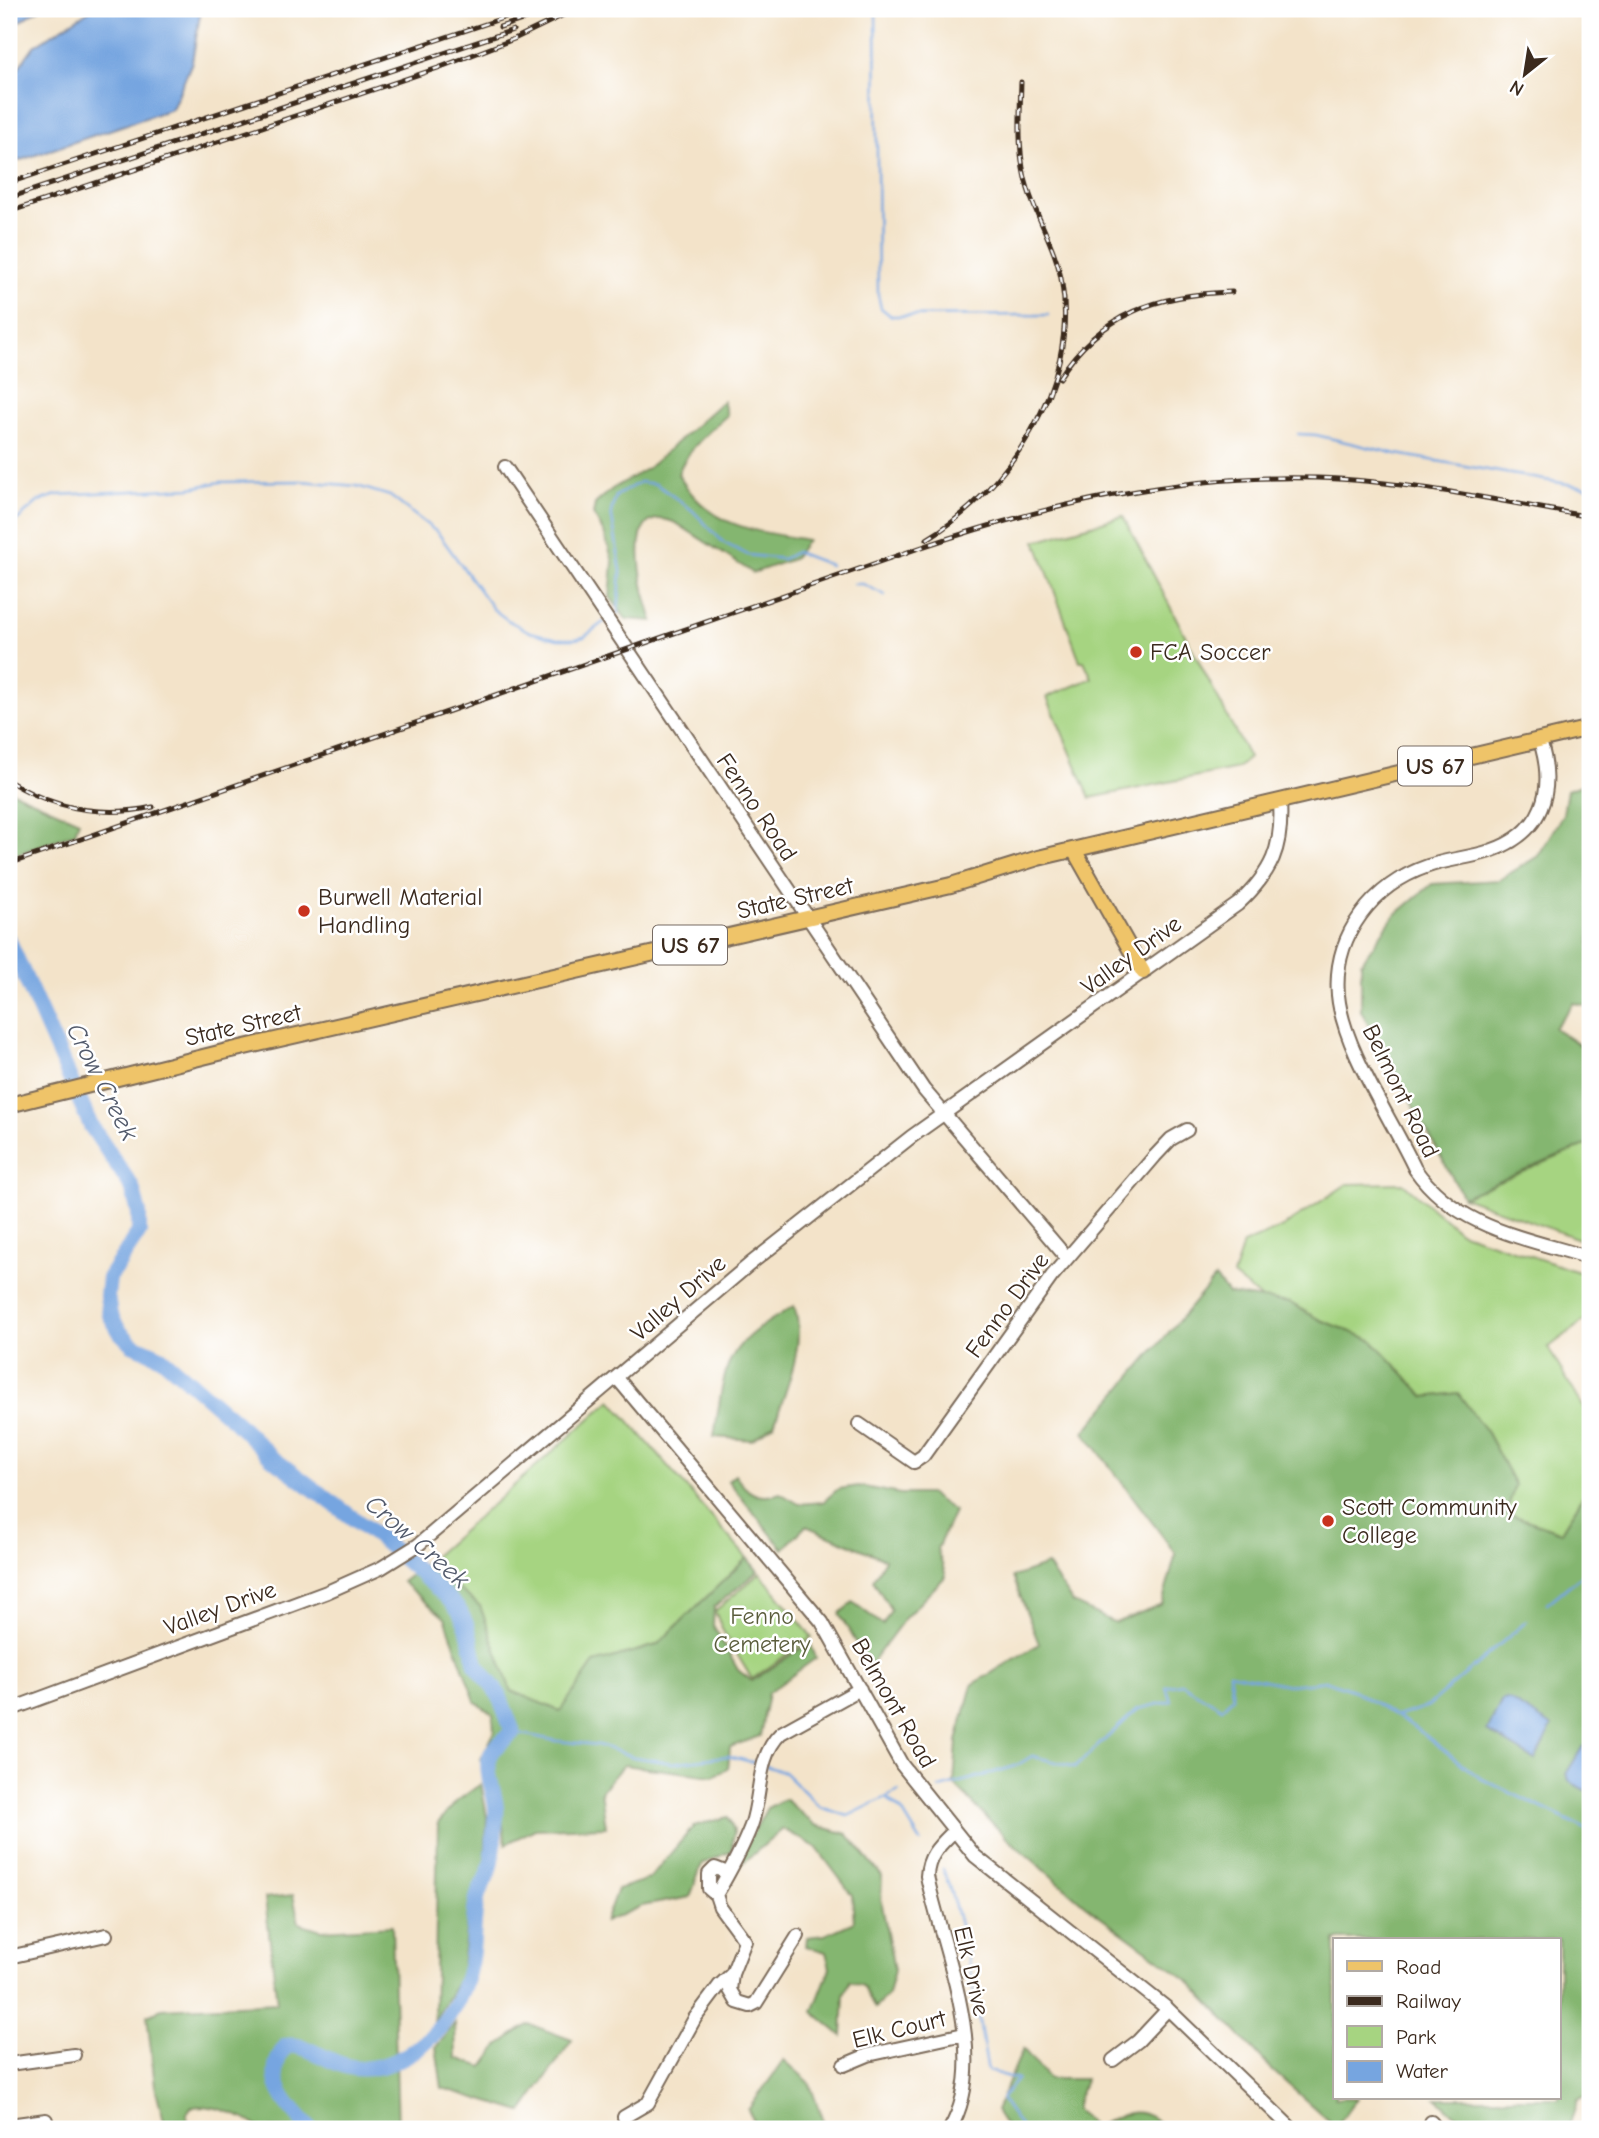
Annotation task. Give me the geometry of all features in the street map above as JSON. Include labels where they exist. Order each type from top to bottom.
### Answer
[{"type":"main road","name":"State Street","points":[[9,1105],[223,1052],[951,885],[1074,850],[1590,729]]},
{"type":"main road","points":[[1074,850],[1143,972]]},
{"type":"street","name":"Fenno Road","points":[[505,467],[807,918],[944,1115],[1067,1258]]},
{"type":"street","name":"Belmont Road","points":[[1540,741],[1548,768],[1547,791],[1539,812],[1525,831],[1508,845],[1430,865],[1410,873],[1375,897],[1356,920],[1344,944],[1338,995],[1349,1039],[1415,1170],[1427,1187],[1444,1203],[1481,1224],[1590,1258]]},
{"type":"street","name":"Valley Drive","points":[[9,1710],[327,1592],[381,1568],[418,1545],[562,1420],[617,1378],[750,1264],[911,1137],[1238,904],[1262,878],[1282,834],[1280,802]]},
{"type":"street","name":"Fenno Drive","points":[[859,1424],[914,1462],[923,1456],[1067,1258],[1155,1156],[1171,1139],[1187,1130]]},
{"type":"street","name":"Belmont Road","points":[[617,1378],[809,1605],[836,1643],[902,1765],[954,1831],[1004,1882],[1168,2009],[1287,2127]]},
{"type":"street","points":[[798,1936],[756,2003],[750,2006],[737,2002],[730,1990],[732,1974],[745,1941],[720,1907],[716,1895],[706,1882],[715,1868],[728,1872],[750,1828],[771,1744],[781,1733],[860,1689]]},
{"type":"street","name":"Elk Drive","points":[[950,2129],[961,2106],[964,2090],[964,2034],[955,1982],[927,1875],[928,1863],[934,1852],[954,1831]]},
{"type":"street","points":[[9,1957],[106,1935]]},
{"type":"street","points":[[624,2117],[648,2104],[695,2018],[719,1986],[732,1974]]},
{"type":"street","points":[[1113,2060],[1138,2041],[1168,2009]]},
{"type":"street","name":"Elk Court","points":[[844,2065],[868,2055],[964,2034]]},
{"type":"street","points":[[9,2064],[74,2055]]},
{"type":"street","points":[[9,2124],[46,2120]]},
{"type":"green space","points":[[723,401],[727,415],[692,449],[678,474],[703,506],[733,524],[807,540],[793,559],[753,573],[676,523],[658,519],[646,524],[639,554],[653,621],[626,619],[610,597],[613,562],[604,533],[593,514],[595,504],[612,489],[648,468]]},
{"type":"green space","name":"FCA Soccer","points":[[1123,516],[1249,758],[1237,768],[1090,798],[1047,697],[1092,678],[1084,661],[1080,661],[1036,541]]},
{"type":"green space","points":[[1590,782],[1590,1007],[1574,1003],[1554,1028],[1590,1052],[1590,1143],[1463,1197],[1361,1011],[1361,963],[1394,916],[1432,884],[1499,880],[1538,856],[1563,814],[1567,790]]},
{"type":"green space","points":[[9,790],[79,821],[75,833],[9,857]]},
{"type":"green space","points":[[1590,1143],[1590,1243],[1463,1197]]},
{"type":"green space","points":[[1403,1183],[1460,1232],[1590,1276],[1590,1316],[1548,1348],[1590,1418],[1590,1491],[1583,1496],[1561,1532],[1506,1513],[1515,1485],[1487,1433],[1458,1393],[1425,1397],[1372,1340],[1320,1320],[1290,1303],[1263,1300],[1233,1276],[1243,1244],[1281,1228],[1347,1184]]},
{"type":"green space","name":"Scott Community College","points":[[1215,1278],[1228,1294],[1290,1303],[1320,1320],[1372,1340],[1425,1397],[1458,1393],[1487,1433],[1515,1485],[1506,1513],[1561,1532],[1583,1496],[1590,1491],[1590,2094],[1578,2100],[1568,2129],[1471,2129],[1438,2100],[1560,2100],[1560,1938],[1333,1938],[1333,2100],[1356,2100],[1336,2127],[1273,2071],[1190,1982],[1085,1905],[1006,1837],[954,1784],[957,1741],[972,1685],[1039,1644],[1013,1577],[1047,1565],[1073,1603],[1115,1623],[1162,1604],[1176,1554],[1084,1432]]},
{"type":"green space","points":[[794,1306],[797,1350],[774,1425],[752,1440],[714,1437],[726,1371],[732,1357],[753,1333]]},
{"type":"green space","points":[[611,1400],[747,1558],[657,1645],[594,1663],[560,1712],[511,1691],[480,1606],[426,1563]]},
{"type":"green space","points":[[735,1475],[744,1487],[754,1494],[765,1496],[780,1493],[799,1504],[823,1502],[838,1489],[859,1486],[900,1494],[929,1494],[954,1511],[937,1549],[946,1576],[905,1618],[870,1665],[839,1614],[853,1602],[883,1625],[891,1610],[873,1580],[885,1559],[806,1526],[783,1549],[728,1481]]},
{"type":"green space","points":[[747,1558],[758,1571],[714,1607],[713,1625],[738,1670],[752,1681],[810,1642],[816,1658],[768,1693],[760,1736],[730,1747],[728,1769],[713,1776],[623,1765],[601,1791],[606,1827],[535,1829],[506,1844],[494,1774],[481,1759],[494,1733],[493,1715],[475,1701],[445,1618],[402,1582],[426,1563],[480,1606],[511,1691],[560,1711],[594,1663],[657,1645]]},
{"type":"green space","name":"Fenno Cemetery","points":[[760,1573],[812,1637],[752,1679],[723,1631],[715,1611]]},
{"type":"green space","points":[[481,1784],[487,1817],[485,1865],[469,1905],[461,1976],[434,2021],[438,1823],[457,1801]]},
{"type":"green space","points":[[785,1799],[815,1825],[847,1834],[882,1876],[881,1899],[894,1970],[888,1995],[875,2008],[863,1986],[850,1981],[844,1995],[842,2036],[813,2012],[830,1968],[826,1952],[806,1946],[807,1937],[825,1935],[854,1922],[852,1895],[816,1847],[783,1829],[744,1862],[741,1854],[767,1808]]},
{"type":"green space","points":[[728,1817],[734,1830],[732,1851],[702,1864],[690,1897],[642,1906],[605,1922],[617,1889],[649,1879],[694,1826]]},
{"type":"green space","points":[[293,1895],[299,1923],[321,1930],[392,1926],[398,2129],[261,2129],[228,2112],[200,2106],[191,2107],[187,2114],[187,2129],[166,2129],[155,2086],[147,2015],[162,2009],[277,2003],[265,1898]]},
{"type":"green space","points":[[455,2023],[456,2058],[483,2067],[499,2045],[529,2024],[572,2040],[522,2112],[442,2088],[436,2047]]},
{"type":"green space","points":[[1023,2049],[1049,2079],[1085,2079],[1075,2109],[1095,2127],[1124,2114],[1140,2113],[1148,2115],[1166,2129],[1008,2129],[996,2111]]},
{"type":"green space","points":[[784,2060],[809,2082],[826,2129],[758,2129],[748,2110]]},
{"type":"water","points":[[9,9],[39,9],[9,29]]},
{"type":"water","points":[[92,9],[201,9],[192,62],[172,109],[9,164],[9,81],[34,46]]},
{"type":"water","points":[[1508,1699],[1552,1726],[1535,1760],[1487,1731],[1502,1700]]},
{"type":"water","points":[[1583,1746],[1590,1747],[1590,1793],[1570,1782],[1566,1774]]},
{"type":"waterway","points":[[876,9],[878,295],[881,308],[891,316],[1048,315]]},
{"type":"waterway","points":[[1298,434],[1316,435],[1397,454],[1590,488]]},
{"type":"waterway","points":[[9,527],[39,501],[57,495],[191,488],[220,482],[301,481],[357,486],[390,496],[438,533],[493,609],[509,621],[530,632],[558,639],[584,637],[605,621]]},
{"type":"waterway","points":[[611,617],[618,613],[621,571],[611,512],[616,496],[640,482],[656,484],[692,510],[724,543],[748,555],[783,559],[796,552],[830,565]]},
{"type":"waterway","points":[[853,584],[863,584],[885,595]]},
{"type":"waterway","name":"Crow Creek","points":[[9,941],[91,1126],[132,1187],[139,1213],[139,1232],[109,1278],[107,1296],[110,1315],[120,1332],[132,1344],[161,1357],[236,1422],[271,1457],[382,1540],[444,1594],[459,1610],[467,1626],[476,1664],[499,1695],[513,1732],[495,1748],[489,1761],[489,1777],[496,1809],[493,1853],[490,1869],[477,1899],[471,1960],[457,2000],[438,2029],[426,2041],[413,2052],[381,2066],[351,2067],[306,2049],[286,2046],[279,2058],[276,2080],[286,2101],[310,2129]]},
{"type":"waterway","points":[[1547,1604],[1590,1568]]},
{"type":"waterway","points":[[1398,1716],[1428,1706],[1527,1621]]},
{"type":"waterway","points":[[940,1788],[1016,1766],[1032,1756],[1075,1767],[1138,1709],[1171,1701],[1166,1687],[1182,1684],[1222,1708],[1233,1697],[1229,1673],[1289,1685],[1327,1681],[1355,1691],[1417,1729],[1480,1778],[1590,1831]]},
{"type":"waterway","points":[[513,1732],[557,1741],[598,1745],[634,1757],[672,1763],[728,1756],[760,1764]]},
{"type":"waterway","points":[[766,1766],[784,1772],[820,1807],[848,1816],[899,1791]]},
{"type":"waterway","points":[[888,1799],[902,1811],[921,1842]]},
{"type":"waterway","points":[[943,1869],[964,1943],[988,2071],[1017,2079],[1001,2099],[1022,2129]]},
{"type":"railway","points":[[484,9],[523,9]]},
{"type":"railway","points":[[500,27],[556,9]]},
{"type":"railway","points":[[9,212],[438,68],[514,39],[576,9]]},
{"type":"railway","points":[[9,183],[509,16]]},
{"type":"railway","points":[[9,198],[513,30]]},
{"type":"railway","points":[[927,539],[957,518],[985,492],[1010,463],[1032,430],[1060,359],[1064,321],[1062,284],[1056,259],[1024,176],[1020,136],[1021,82]]},
{"type":"railway","points":[[1059,378],[1093,337],[1134,311],[1180,297],[1232,292]]},
{"type":"railway","points":[[9,864],[922,547],[1019,517],[1117,494],[1216,481],[1317,478],[1420,487],[1590,517]]},
{"type":"railway","points":[[9,781],[43,798],[78,809],[115,812],[153,807]]},
{"type":"place","name":"FCA Soccer","points":[[1136,652]]},
{"type":"place","name":"Burwell Material Handling","points":[[304,911]]},
{"type":"place","name":"Scott Community College","points":[[1328,1521]]}]
